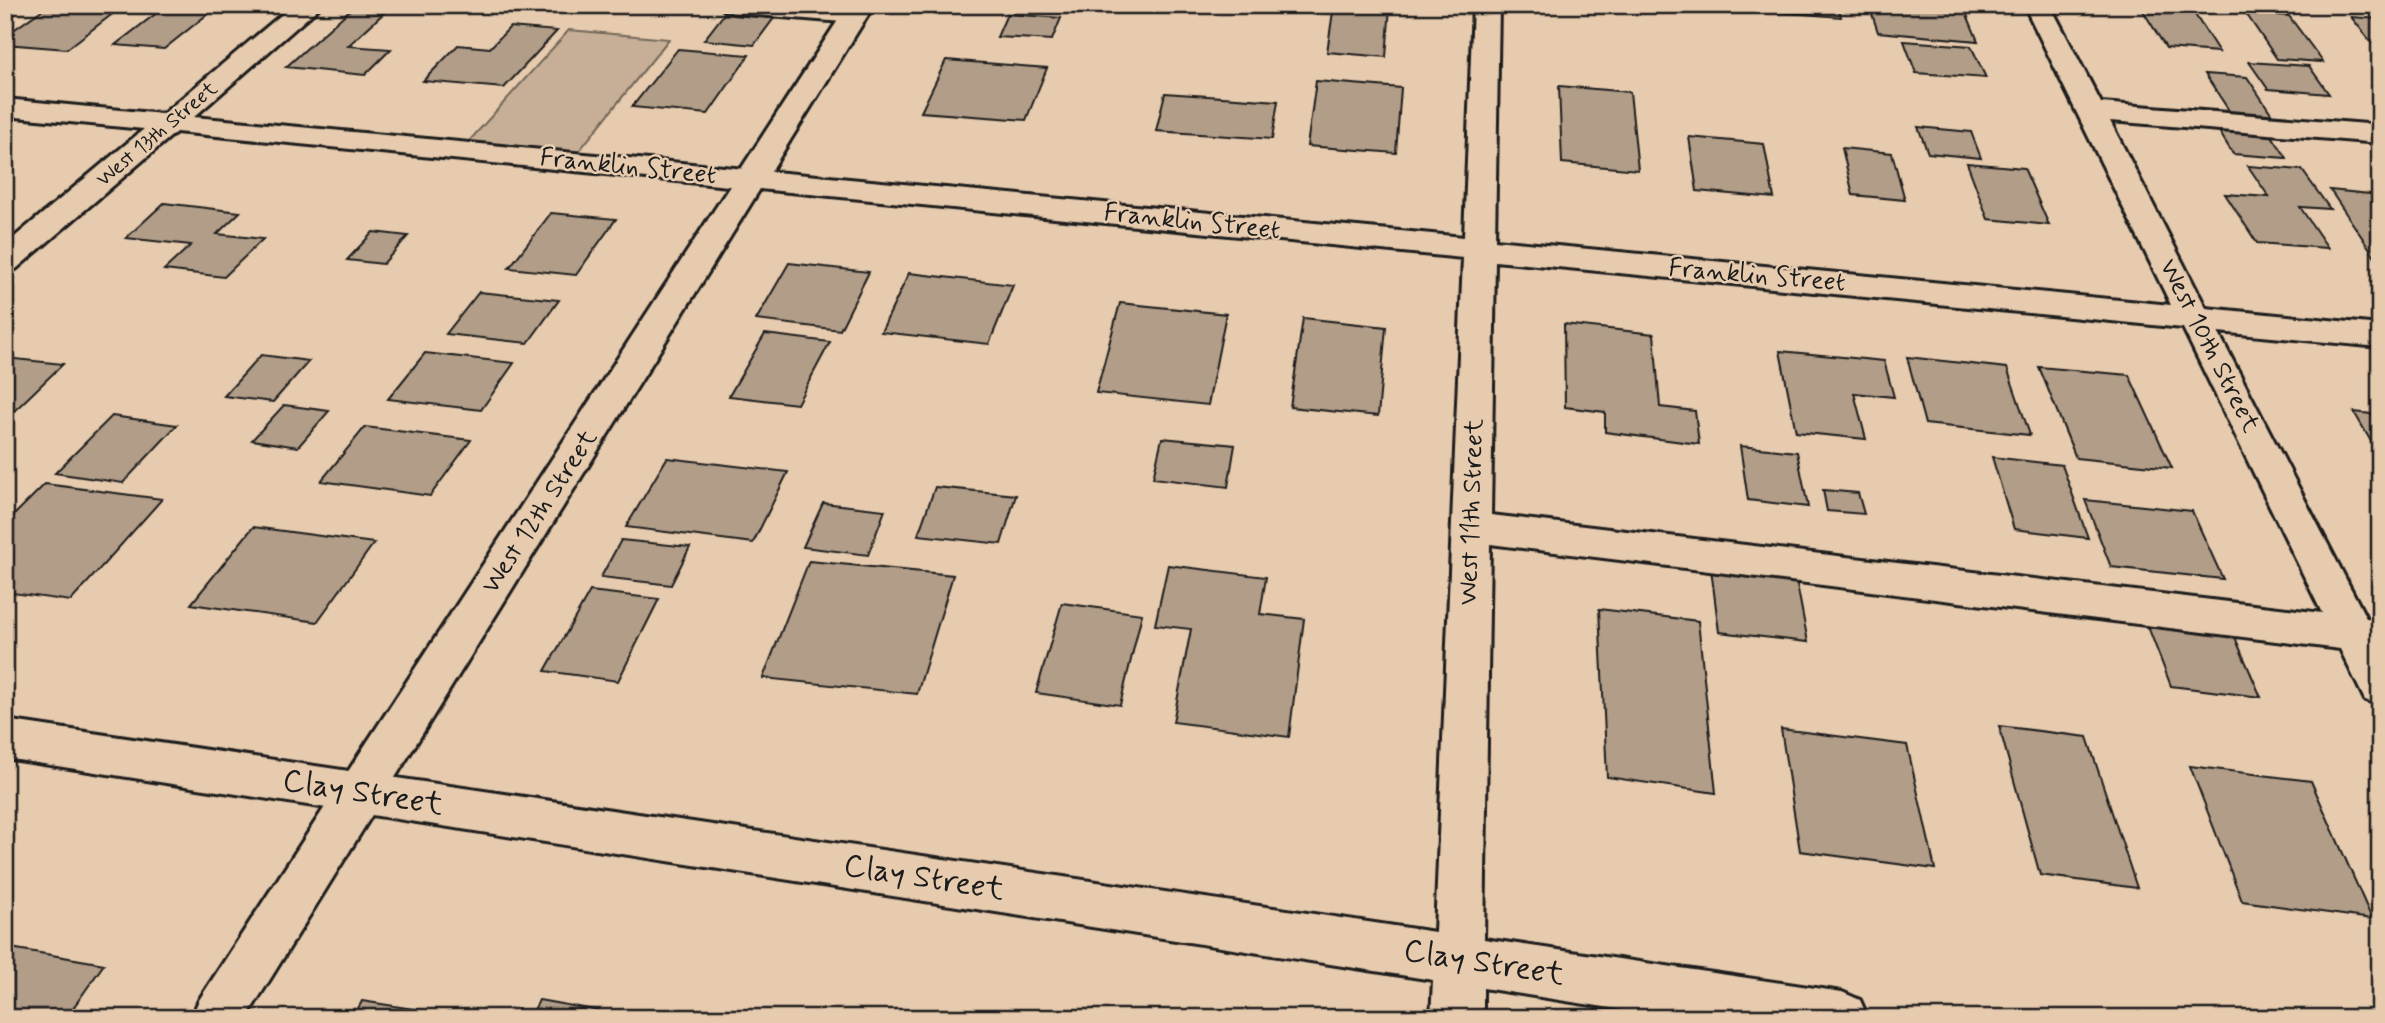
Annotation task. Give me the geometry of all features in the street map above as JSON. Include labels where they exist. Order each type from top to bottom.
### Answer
[{"type":"street","name":"West 13th Street","points":[[5,262],[309,5]]},
{"type":"street","points":[[733,5],[858,10]]},
{"type":"street","name":"West 11th Street","points":[[1457,1018],[1486,5]]},
{"type":"street","name":"West 10th Street","points":[[2037,5],[2194,318],[2367,636],[2380,687]]},
{"type":"street","name":"West 12th Street","points":[[217,1018],[858,10]]},
{"type":"street","name":"Franklin Street","points":[[5,107],[2380,336]]},
{"type":"street","points":[[2090,111],[2380,134]]},
{"type":"street","points":[[1471,527],[2367,636]]},
{"type":"street","name":"Clay Street","points":[[5,739],[1842,1018]]},
{"type":"shaded area","points":[[569,30],[669,39],[571,161],[461,150]]},
{"type":"building","points":[[49,5],[124,5],[67,49],[5,44],[5,36]]},
{"type":"building","points":[[167,5],[219,5],[164,49],[115,45]]},
{"type":"building","points":[[1334,5],[1390,7],[1386,57],[1327,52]]},
{"type":"building","points":[[1670,5],[1746,5],[1748,13],[1670,8]]},
{"type":"building","points":[[1775,5],[1838,5],[1841,17],[1776,12]]},
{"type":"building","points":[[1869,5],[1963,5],[1978,41],[1878,32]]},
{"type":"building","points":[[2140,6],[2192,10],[2219,52],[2166,48]]},
{"type":"building","points":[[352,8],[386,11],[348,46],[391,49],[365,75],[286,67]]},
{"type":"building","points":[[2245,12],[2289,16],[2323,62],[2277,59]]},
{"type":"building","points":[[724,14],[774,18],[754,45],[704,40]]},
{"type":"building","points":[[1007,14],[1061,18],[1052,40],[997,37]]},
{"type":"building","points":[[2351,17],[2380,19],[2380,53]]},
{"type":"building","points":[[510,27],[557,31],[504,88],[423,81],[458,45],[490,48]]},
{"type":"building","points":[[1904,41],[1971,46],[1986,78],[1916,73]]},
{"type":"building","points":[[678,49],[749,55],[708,114],[632,107]]},
{"type":"building","points":[[946,60],[1047,68],[1026,120],[921,112]]},
{"type":"building","points":[[2249,62],[2309,66],[2329,94],[2268,89]]},
{"type":"building","points":[[2205,74],[2247,77],[2273,116],[2230,112]]},
{"type":"building","points":[[1316,81],[1401,88],[1396,153],[1307,146]]},
{"type":"building","points":[[1559,86],[1630,92],[1638,170],[1562,163]]},
{"type":"building","points":[[1165,93],[1278,101],[1272,139],[1156,131]]},
{"type":"building","points":[[1918,127],[1971,132],[1981,158],[1928,153]]},
{"type":"building","points":[[2217,128],[2270,133],[2287,158],[2233,154]]},
{"type":"building","points":[[1689,137],[1764,144],[1774,198],[1697,191]]},
{"type":"building","points":[[1842,148],[1892,153],[1905,200],[1853,195]]},
{"type":"building","points":[[1967,163],[2024,168],[2049,225],[1988,219]]},
{"type":"building","points":[[2248,166],[2302,170],[2330,209],[2300,207],[2328,248],[2257,243],[2225,194],[2269,197]]},
{"type":"building","points":[[2330,190],[2380,195],[2380,258],[2376,258]]},
{"type":"building","points":[[164,203],[240,212],[217,234],[263,239],[224,277],[164,270],[191,245],[126,238]]},
{"type":"building","points":[[551,213],[616,219],[576,275],[509,268]]},
{"type":"building","points":[[373,232],[408,236],[383,264],[347,260]]},
{"type":"building","points":[[789,263],[869,272],[840,330],[756,320]]},
{"type":"building","points":[[909,273],[1013,285],[989,344],[881,332]]},
{"type":"building","points":[[479,292],[559,300],[528,343],[446,334]]},
{"type":"building","points":[[1120,303],[1226,314],[1208,405],[1096,393]]},
{"type":"building","points":[[1303,318],[1386,327],[1378,416],[1290,407]]},
{"type":"building","points":[[1564,324],[1654,334],[1660,407],[1695,411],[1699,444],[1605,432],[1605,412],[1565,407]]},
{"type":"building","points":[[765,334],[830,342],[797,404],[729,396]]},
{"type":"building","points":[[1780,351],[1884,361],[1894,397],[1854,393],[1866,439],[1796,432]]},
{"type":"building","points":[[425,353],[514,363],[481,410],[388,399]]},
{"type":"building","points":[[261,355],[309,361],[273,402],[224,396]]},
{"type":"building","points":[[1907,357],[2007,368],[2030,435],[1925,424]]},
{"type":"building","points":[[5,358],[63,364],[5,420]]},
{"type":"building","points":[[2039,367],[2129,375],[2172,468],[2076,458]]},
{"type":"building","points":[[284,405],[329,411],[298,447],[252,440]]},
{"type":"building","points":[[2354,412],[2380,415],[2380,457]]},
{"type":"building","points":[[112,416],[177,425],[123,483],[55,473]]},
{"type":"building","points":[[365,427],[471,440],[430,496],[321,481]]},
{"type":"building","points":[[1162,438],[1235,445],[1228,487],[1153,478]]},
{"type":"building","points":[[1740,446],[1797,452],[1808,507],[1748,500]]},
{"type":"building","points":[[1992,457],[2062,465],[2088,538],[2014,529]]},
{"type":"building","points":[[667,458],[788,472],[753,543],[626,527]]},
{"type":"building","points":[[45,484],[162,499],[71,601],[5,592],[5,524]]},
{"type":"building","points":[[935,487],[1016,495],[1001,544],[918,535]]},
{"type":"building","points":[[1823,490],[1858,493],[1864,514],[1827,511]]},
{"type":"building","points":[[2085,500],[2192,511],[2223,579],[2111,567]]},
{"type":"building","points":[[823,503],[885,510],[868,555],[803,547]]},
{"type":"building","points":[[253,527],[374,543],[317,622],[191,604]]},
{"type":"building","points":[[621,540],[690,547],[671,585],[601,577]]},
{"type":"building","points":[[809,561],[953,575],[917,694],[763,678]]},
{"type":"building","points":[[1168,565],[1266,577],[1260,614],[1304,619],[1289,737],[1173,722],[1191,629],[1155,625]]},
{"type":"building","points":[[1711,569],[1796,579],[1808,642],[1719,632]]},
{"type":"building","points":[[590,591],[659,599],[618,681],[545,671]]},
{"type":"building","points":[[1062,603],[1142,614],[1120,705],[1036,693]]},
{"type":"building","points":[[1599,609],[1698,621],[1716,793],[1607,777]]},
{"type":"building","points":[[2147,624],[2233,633],[2261,697],[2171,686]]},
{"type":"building","points":[[1999,726],[2087,737],[2137,888],[2040,875]]},
{"type":"building","points":[[1781,729],[1907,745],[1935,869],[1800,851]]},
{"type":"building","points":[[2190,766],[2311,781],[2372,919],[2242,901]]},
{"type":"building","points":[[5,947],[104,964],[66,1018],[5,1018]]},
{"type":"building","points":[[539,1000],[639,1018],[530,1018]]},
{"type":"building","points":[[362,1001],[439,1013],[437,1018],[353,1018]]}]
